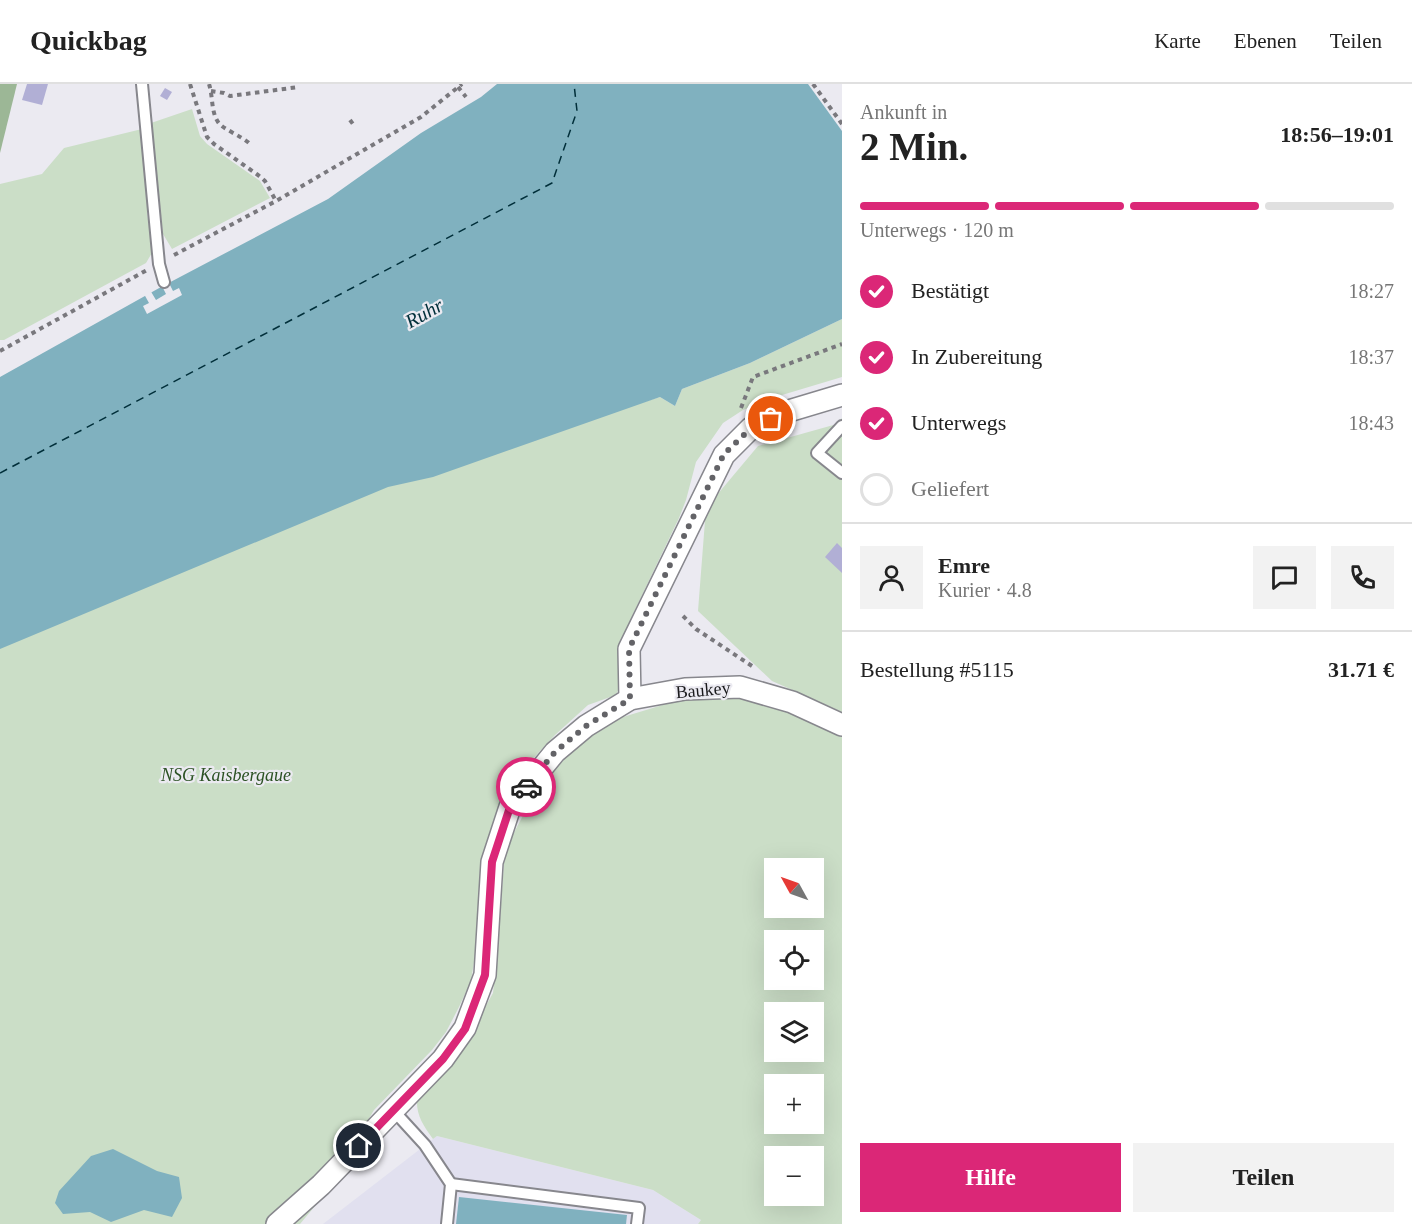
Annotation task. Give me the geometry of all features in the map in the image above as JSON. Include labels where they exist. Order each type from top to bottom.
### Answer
[{"type":"street","points":[[630,699],[629,649],[724,454],[751,428],[792,410],[842,395]]},
{"type":"street","name":"Baukey","points":[[277,1224],[321,1185],[449,1051],[465,1029],[485,975],[492,862],[510,807],[555,752],[586,726],[630,699],[685,689],[740,687],[792,702],[842,725]]},
{"type":"lane","points":[[142,84],[159,264],[164,282]]},
{"type":"lane","points":[[842,426],[817,453],[842,473]]},
{"type":"lane","points":[[393,1110],[425,1145],[451,1184],[447,1224]]},
{"type":"lane","points":[[451,1184],[639,1208],[637,1224]]},
{"type":"path","points":[[190,84],[207,137],[265,181],[276,201],[421,117],[460,86],[466,97]]},
{"type":"path","points":[[209,84],[214,116],[218,123],[242,136],[250,144]]},
{"type":"path","points":[[813,84],[842,124]]},
{"type":"path","points":[[211,91],[230,96],[299,87]]},
{"type":"path","points":[[741,410],[753,377],[842,344]]},
{"type":"path","points":[[0,345],[10,345],[0,351]]},
{"type":"path","points":[[683,616],[696,629],[756,669]]},
{"type":"shaded area","points":[[437,1136],[653,1190],[701,1220],[698,1224],[323,1224]]},
{"type":"green space","points":[[0,84],[17,84],[0,153]]},
{"type":"green space","points":[[192,109],[200,136],[207,144],[260,181],[270,198],[172,249],[163,234],[151,123]]},
{"type":"green space","points":[[142,129],[148,180],[147,213],[153,251],[146,263],[4,340],[0,340],[0,184],[42,174],[64,148]]},
{"type":"green space","name":"NSG Kaisbergaue","points":[[842,319],[842,377],[782,395],[743,410],[723,423],[696,462],[679,518],[633,614],[620,649],[620,686],[616,695],[588,705],[529,763],[510,791],[471,981],[459,1007],[446,1032],[432,1050],[374,1110],[325,1194],[300,1224],[0,1224],[0,602],[660,397],[675,406],[682,389],[750,363]]},
{"type":"green space","points":[[842,418],[842,712],[772,681],[698,611],[706,508],[758,446],[837,424]]},
{"type":"green space","points":[[734,696],[786,711],[842,737],[842,1224],[698,1224],[701,1220],[653,1190],[437,1136],[433,1139],[419,1115],[417,1098],[463,1047],[493,993],[505,850],[532,798],[577,744],[623,717],[679,700]]},
{"type":"water","name":"Ruhr","points":[[497,84],[842,84],[842,319],[750,363],[682,389],[675,406],[660,397],[433,477],[388,487],[0,649],[0,377],[161,287],[328,199],[421,133],[481,97]]},
{"type":"water","points":[[113,1149],[157,1171],[179,1177],[182,1198],[172,1217],[144,1210],[111,1222],[90,1212],[63,1214],[55,1203],[59,1191],[91,1156]]},
{"type":"water","points":[[459,1197],[627,1215],[626,1224],[456,1224]]},
{"type":"pier","points":[[808,84],[842,84],[842,131]]},
{"type":"pier","points":[[168,281],[173,291],[179,288],[182,295],[147,314],[143,306],[149,303],[144,294],[150,290],[156,300],[166,294],[161,284]]},
{"type":"building","points":[[27,84],[48,84],[42,105],[22,100]]},
{"type":"building","points":[[165,88],[172,92],[167,100],[160,96]]},
{"type":"building","points":[[837,543],[842,548],[842,573],[825,557]]},
{"type":"ferry route","points":[[0,473],[552,183],[577,111],[574,84]]},
{"type":"way so far","points":[[526,787],[555,752],[586,726],[630,699],[629,649],[724,454],[751,428],[771,419]]},
{"type":"route","points":[[359,1146],[443,1059],[465,1029],[485,975],[492,862],[510,807],[526,787]]}]
